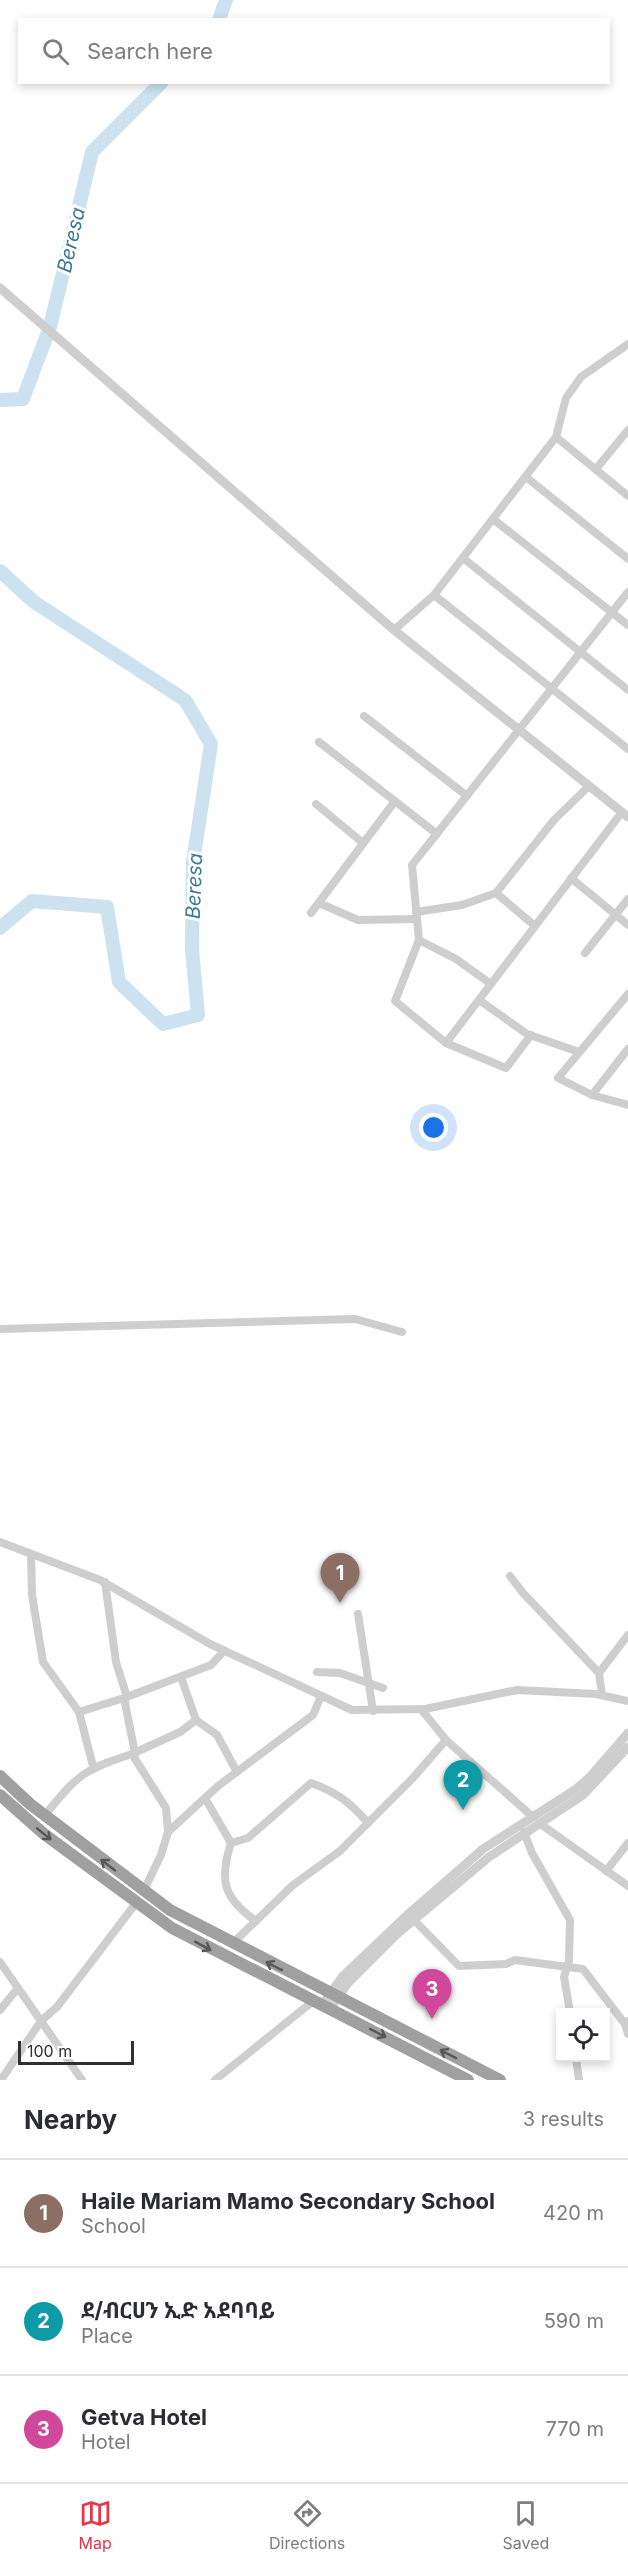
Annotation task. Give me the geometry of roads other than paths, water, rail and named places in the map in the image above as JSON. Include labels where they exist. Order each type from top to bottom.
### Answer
[{"type":"highway","points":[[0,1776],[45,1815],[143,1892],[232,1944],[500,2080]]},
{"type":"highway","points":[[0,1796],[44,1834],[136,1903],[207,1948],[468,2080]]},
{"type":"street","points":[[0,288],[394,630],[625,815],[571,879],[446,1043]]},
{"type":"street","points":[[394,630],[434,595],[556,437],[566,398],[581,377],[628,344]]},
{"type":"street","points":[[596,469],[628,430]]},
{"type":"street","points":[[556,437],[628,496]]},
{"type":"street","points":[[526,477],[628,559]]},
{"type":"street","points":[[493,519],[628,625]]},
{"type":"street","points":[[463,558],[628,690]]},
{"type":"street","points":[[531,1035],[506,1068],[446,1043],[396,1001],[419,940],[412,865],[628,592]]},
{"type":"street","points":[[434,595],[628,750]]},
{"type":"street","points":[[364,716],[467,796]]},
{"type":"street","points":[[319,742],[437,834]]},
{"type":"street","points":[[319,903],[358,920],[417,915],[462,905],[496,893],[554,820],[589,786]]},
{"type":"street","points":[[311,913],[395,801]]},
{"type":"street","points":[[316,804],[363,843]]},
{"type":"street","points":[[571,879],[628,925]]},
{"type":"street","points":[[496,893],[535,926]]},
{"type":"street","points":[[585,953],[628,899]]},
{"type":"street","points":[[419,940],[456,959],[491,984]]},
{"type":"street","points":[[628,994],[558,1078],[592,1095],[628,1105]]},
{"type":"street","points":[[479,1000],[531,1035],[579,1052]]},
{"type":"street","points":[[592,1095],[628,1049]]},
{"type":"street","points":[[0,1329],[355,1319],[402,1332]]},
{"type":"street","points":[[0,1542],[105,1582],[225,1651],[352,1710],[421,1709],[517,1690],[602,1695],[628,1701]]},
{"type":"street","points":[[32,1554],[32,1595],[43,1662],[79,1712],[93,1766]]},
{"type":"street","points":[[510,1576],[523,1593],[599,1673],[602,1695]]},
{"type":"street","points":[[105,1582],[116,1662],[126,1698],[133,1753],[166,1808],[168,1832],[161,1855],[143,1892]]},
{"type":"street","points":[[358,1614],[373,1710]]},
{"type":"street","points":[[599,1673],[628,1635]]},
{"type":"street","points":[[79,1712],[126,1698],[211,1665],[225,1651]]},
{"type":"street","points":[[317,1672],[340,1673],[382,1688]]},
{"type":"street","points":[[181,1677],[196,1720],[216,1736],[237,1772]]},
{"type":"street","points":[[168,1832],[237,1772],[313,1715],[321,1696]]},
{"type":"street","points":[[421,1709],[446,1740],[536,1820],[628,1886]]},
{"type":"street","points":[[45,1815],[72,1782],[93,1766],[133,1753],[180,1732],[196,1720]]},
{"type":"street","points":[[215,2080],[333,1995],[414,1920],[489,1857],[524,1833],[536,1820],[590,1777],[628,1733]]},
{"type":"street","points":[[232,1944],[293,1885],[340,1851],[446,1740]]},
{"type":"street","points":[[333,1995],[404,1918],[483,1849],[589,1789],[628,1747]]},
{"type":"street","points":[[231,1843],[248,1838],[311,1784],[343,1797],[368,1823]]},
{"type":"street","points":[[205,1798],[231,1843],[224,1871],[225,1882],[237,1908],[256,1921]]},
{"type":"street","points":[[524,1833],[532,1853],[570,1920],[571,1940],[564,1977],[569,2008]]},
{"type":"street","points":[[606,1871],[628,1843]]},
{"type":"street","points":[[1,2080],[41,2021],[57,2007],[136,1903]]},
{"type":"street","points":[[414,1920],[459,1966],[507,1964],[515,1960],[538,1965],[567,1965],[583,1970],[627,2022],[628,2034]]},
{"type":"street","points":[[0,1962],[82,2080]]},
{"type":"street","points":[[0,2010],[18,1988]]},
{"type":"street","points":[[577,2062],[579,2080]]},
{"type":"waterway","name":"Beresa","points":[[220,18],[226,0]]},
{"type":"waterway","name":"Beresa","points":[[0,400],[23,399],[50,327],[92,152],[160,84]]},
{"type":"waterway","name":"Beresa","points":[[0,571],[34,602],[185,700],[211,744],[193,862],[192,949],[198,1015],[163,1024],[119,982],[107,907],[32,901],[0,928]]},
{"type":"place","name":"Haile Mariam Mamo Secondary School","points":[[340,1603]]},
{"type":"place","name":"ደ/ብርሀን ኢድ አደባባይ","points":[[463,1810]]},
{"type":"place","name":"Getva Hotel","points":[[432,2019]]}]
